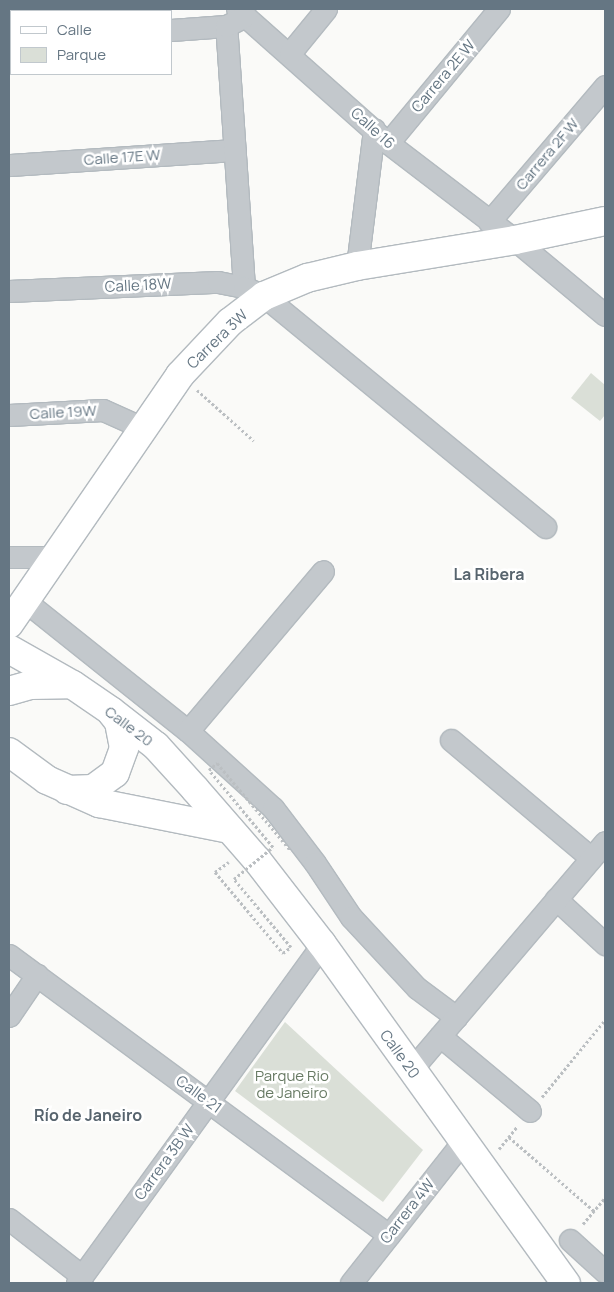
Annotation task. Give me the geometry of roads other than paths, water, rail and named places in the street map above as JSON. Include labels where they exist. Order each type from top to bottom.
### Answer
[{"type":"main road","name":"Carrera 3W","points":[[9,624],[180,375],[230,322],[254,292],[358,266],[515,240],[605,221]]},
{"type":"main road","name":"Calle 20","points":[[9,649],[73,684],[156,746],[229,828],[322,944],[566,1283]]},
{"type":"main road","points":[[9,691],[52,683],[73,684]]},
{"type":"main road","points":[[66,790],[93,789],[105,782],[121,761],[124,735],[111,711]]},
{"type":"main road","points":[[10,754],[66,790],[99,803],[229,828]]},
{"type":"street","points":[[290,53],[326,9]]},
{"type":"street","name":"Carrera 2E W","points":[[381,136],[499,9]]},
{"type":"street","points":[[172,30],[226,26],[242,12]]},
{"type":"street","name":"Calle 16","points":[[242,12],[381,136],[489,222],[515,240],[605,315]]},
{"type":"street","points":[[226,26],[235,150],[254,292],[545,527]]},
{"type":"street","name":"Carrera 2F W","points":[[489,222],[605,86]]},
{"type":"street","points":[[358,266],[381,136]]},
{"type":"street","name":"Calle 17E W","points":[[9,165],[235,150]]},
{"type":"street","name":"Calle 18W","points":[[9,291],[218,282],[254,292]]},
{"type":"street","name":"Calle 19W","points":[[9,415],[103,410],[143,428]]},
{"type":"street","points":[[9,557],[55,557]]},
{"type":"street","points":[[188,731],[323,571]]},
{"type":"street","points":[[25,601],[188,731],[273,808],[315,863],[350,917],[417,988],[456,1017]]},
{"type":"street","points":[[450,740],[591,858]]},
{"type":"street","points":[[411,1070],[605,842]]},
{"type":"street","points":[[556,899],[605,944]]},
{"type":"street","name":"Carrera 3B W","points":[[80,1280],[322,944]]},
{"type":"street","name":"Calle 21","points":[[9,954],[389,1235]]},
{"type":"street","points":[[9,1016],[37,976]]},
{"type":"street","points":[[440,1036],[530,1111]]},
{"type":"street","name":"Carrera 4W","points":[[351,1283],[464,1140]]},
{"type":"street","points":[[9,1219],[80,1280]]},
{"type":"street","points":[[570,1240],[605,1272]]},
{"type":"district","name":"La Ribera","points":[[489,574]]},
{"type":"district","name":"Río de Janeiro","points":[[88,1115]]},
{"type":"park label","name":"Parque Rio de Janeiro","points":[[292,1084]]}]
